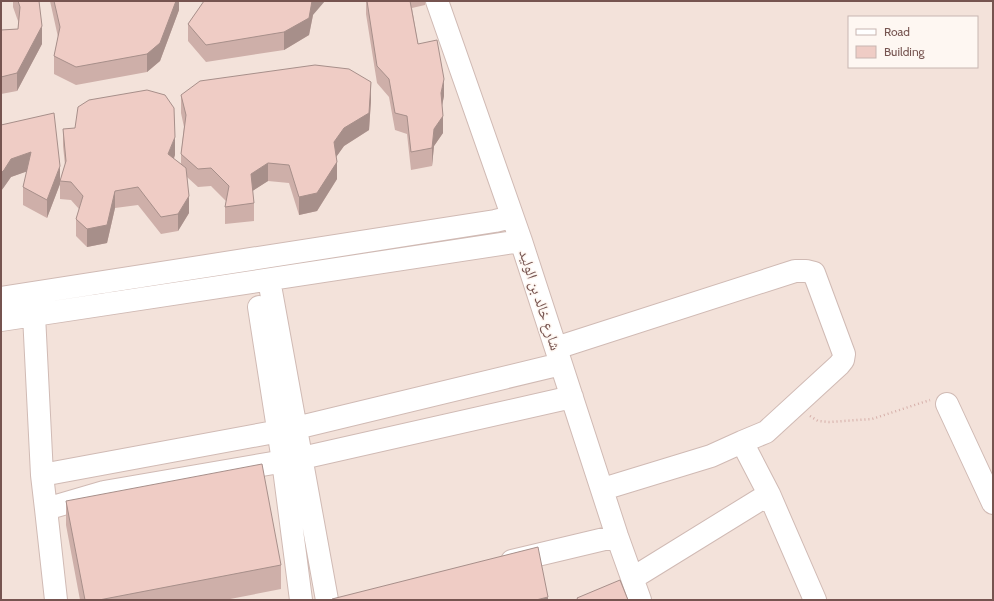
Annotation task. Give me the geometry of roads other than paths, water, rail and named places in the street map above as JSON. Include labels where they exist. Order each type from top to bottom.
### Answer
[{"type":"street","name":"شارع خالد بن الوليد","points":[[437,1],[521,241],[603,489],[617,536],[640,600]]},
{"type":"street","points":[[1,298],[512,217]]},
{"type":"street","points":[[1,320],[521,241]]},
{"type":"street","points":[[42,475],[287,429],[558,356],[795,271],[814,273],[844,354],[843,360],[839,365],[766,432],[711,456],[603,489]]},
{"type":"street","points":[[262,281],[292,460],[327,600]]},
{"type":"street","points":[[34,315],[42,475],[56,600]]},
{"type":"street","points":[[46,509],[104,492],[292,460],[572,397]]},
{"type":"street","points":[[947,404],[993,503]]},
{"type":"street","points":[[742,442],[769,494],[814,600]]},
{"type":"street","points":[[292,460],[301,600]]},
{"type":"street","points":[[633,578],[769,494]]},
{"type":"street","points":[[494,565],[617,536]]}]
